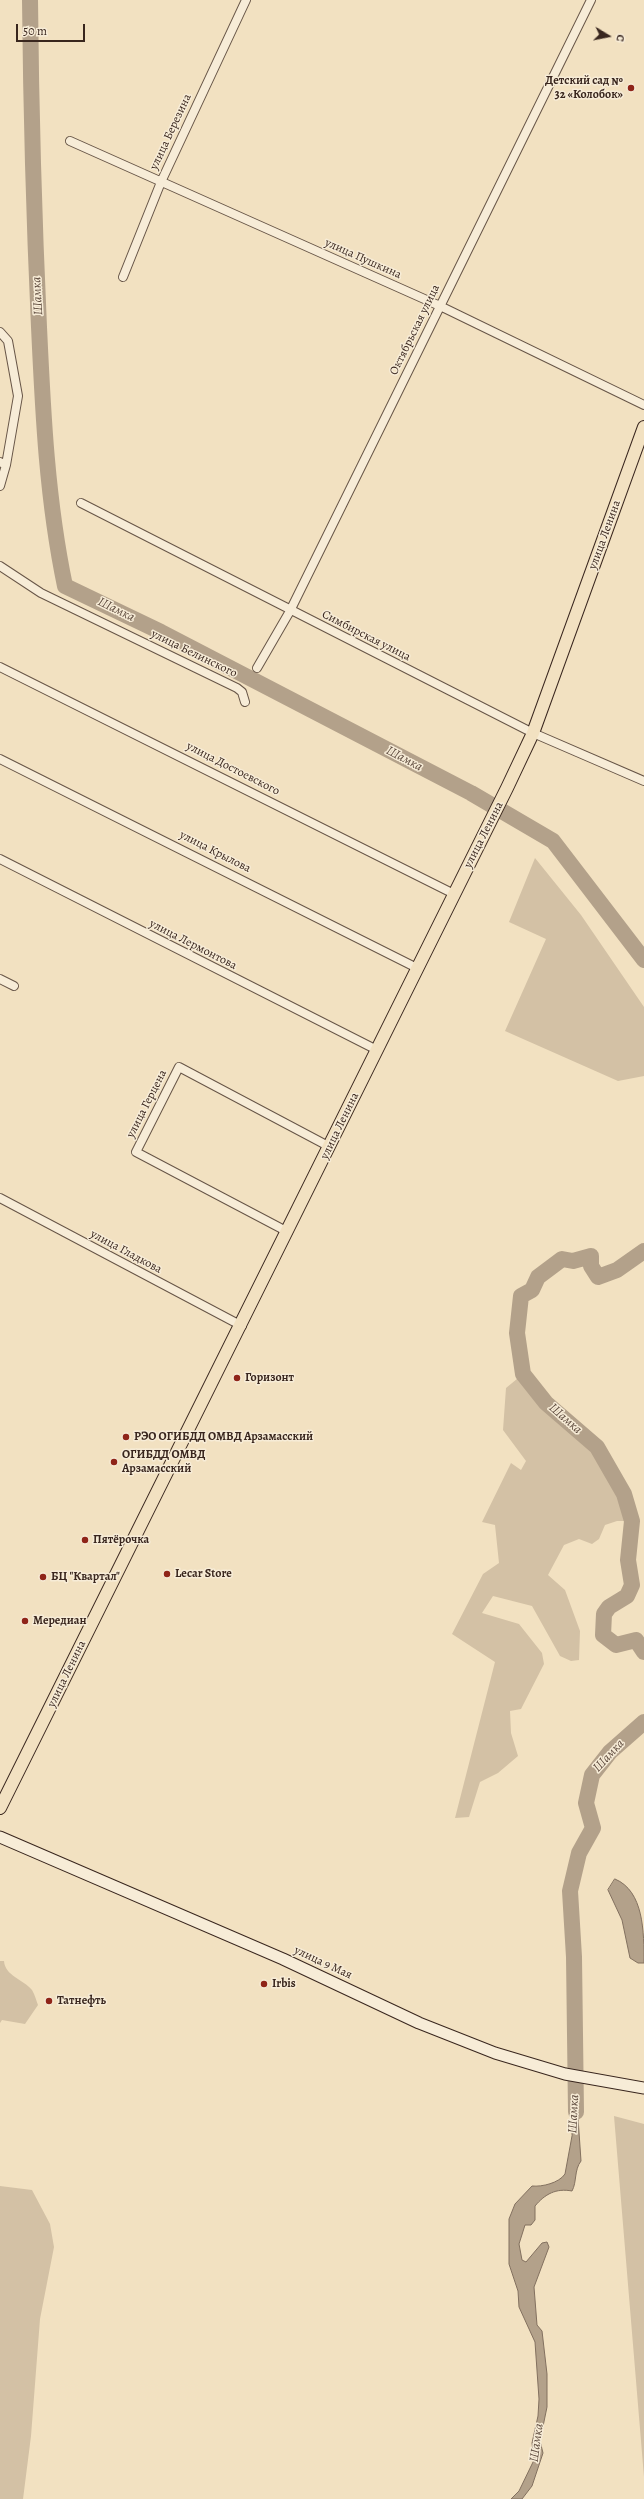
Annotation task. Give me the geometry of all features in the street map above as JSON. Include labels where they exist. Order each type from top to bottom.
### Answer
[{"type":"main road","name":"улица Ленина","points":[[0,1808],[242,1326],[417,968],[493,819],[533,734],[644,427]]},
{"type":"main road","name":"улица 9 Мая","points":[[0,1837],[283,1959],[419,2023],[495,2053],[565,2074],[644,2088]]},
{"type":"street","name":"улица Березина","points":[[123,277],[161,182],[246,0]]},
{"type":"street","name":"Октябрьская улица","points":[[257,668],[290,610],[590,0]]},
{"type":"street","name":"улица Пушкина","points":[[70,141],[440,306],[644,405]]},
{"type":"street","points":[[0,332],[8,341],[18,396],[3,463],[0,486]]},
{"type":"street","name":"Симбирская улица","points":[[81,503],[533,734],[644,781]]},
{"type":"street","name":"улица Белинского","points":[[0,566],[41,593],[242,690],[245,702]]},
{"type":"street","name":"улица Достоевского","points":[[0,667],[454,894]]},
{"type":"street","name":"улица Крылова","points":[[0,760],[417,968]]},
{"type":"street","name":"улица Лермонтова","points":[[0,859],[377,1050]]},
{"type":"street","points":[[0,979],[14,986]]},
{"type":"street","name":"улица Герцена","points":[[288,1232],[136,1152],[179,1067],[330,1146]]},
{"type":"street","name":"улица Гладкова","points":[[0,1198],[242,1326]]},
{"type":"shaded area","points":[[535,858],[581,915],[644,1007],[644,1076],[618,1081],[505,1031],[546,939],[509,922]]},
{"type":"shaded area","points":[[523,1374],[546,1403],[597,1447],[624,1494],[632,1521],[617,1521],[605,1525],[599,1539],[592,1544],[579,1539],[564,1545],[548,1575],[565,1590],[580,1631],[579,1660],[571,1661],[560,1656],[532,1606],[493,1596],[482,1613],[519,1624],[542,1653],[544,1664],[521,1709],[510,1711],[511,1733],[518,1756],[498,1773],[480,1782],[469,1817],[455,1818],[495,1662],[452,1634],[483,1574],[499,1563],[495,1525],[482,1522],[511,1463],[521,1470],[526,1461],[503,1430],[506,1388]]},
{"type":"shaded area","points":[[0,1961],[4,1961],[5,1966],[11,1974],[28,1986],[35,1996],[38,2005],[25,2024],[2,2020],[0,2023]]},
{"type":"shaded area","points":[[614,2116],[644,2124],[644,2477]]},
{"type":"shaded area","points":[[0,2186],[32,2190],[50,2224],[54,2247],[40,2319],[31,2436],[23,2499],[0,2499]]},
{"type":"water","points":[[615,1879],[625,1885],[632,1893],[637,1903],[644,1938],[644,1963],[638,1963],[630,1958],[622,1920],[608,1890]]},
{"type":"water","points":[[572,2090],[579,2092],[577,2103],[581,2161],[577,2168],[574,2187],[572,2191],[561,2190],[551,2193],[535,2206],[535,2220],[531,2225],[525,2225],[519,2244],[522,2260],[526,2262],[542,2243],[547,2242],[549,2247],[534,2287],[537,2325],[542,2331],[547,2374],[547,2407],[540,2441],[543,2453],[532,2486],[522,2499],[511,2499],[519,2491],[534,2460],[532,2443],[538,2416],[539,2399],[535,2342],[519,2307],[518,2291],[509,2264],[509,2219],[515,2204],[532,2186],[550,2184],[559,2180],[565,2174],[572,2136]]},
{"type":"waterway","name":"Шамка","points":[[30,0],[34,204],[42,392],[50,489],[65,586],[161,632],[471,793],[553,841],[644,960]]},
{"type":"waterway","name":"Шамка","points":[[644,1251],[617,1270],[598,1277],[591,1266],[591,1256],[573,1261],[562,1259],[538,1277],[532,1290],[521,1296],[517,1333],[523,1374],[546,1403],[597,1447],[624,1494],[632,1521],[628,1560],[632,1585],[627,1596],[609,1607],[604,1614],[603,1635],[616,1645],[636,1640],[644,1652]]},
{"type":"waterway","name":"Шамка","points":[[576,2112],[574,1957],[570,1891],[579,1853],[593,1828],[586,1803],[592,1775],[610,1752],[644,1722]]},
{"type":"place","name":"Детский сад № 32 «Колобок»","points":[[631,88]]},
{"type":"place","name":"Горизонт","points":[[237,1378]]},
{"type":"place","name":"РЭО ОГИБДД ОМВД Арзамасский","points":[[126,1437]]},
{"type":"place","name":"ОГИБДД ОМВД Арзамасский","points":[[114,1462]]},
{"type":"place","name":"Пятёрочка","points":[[85,1540]]},
{"type":"place","name":"Lecar Store","points":[[167,1574]]},
{"type":"place","name":"БЦ \"Квартал\"","points":[[43,1577]]},
{"type":"place","name":"Мередиан","points":[[25,1621]]},
{"type":"place","name":"Irbis","points":[[264,1984]]},
{"type":"place","name":"Татнефть","points":[[49,2001]]}]
